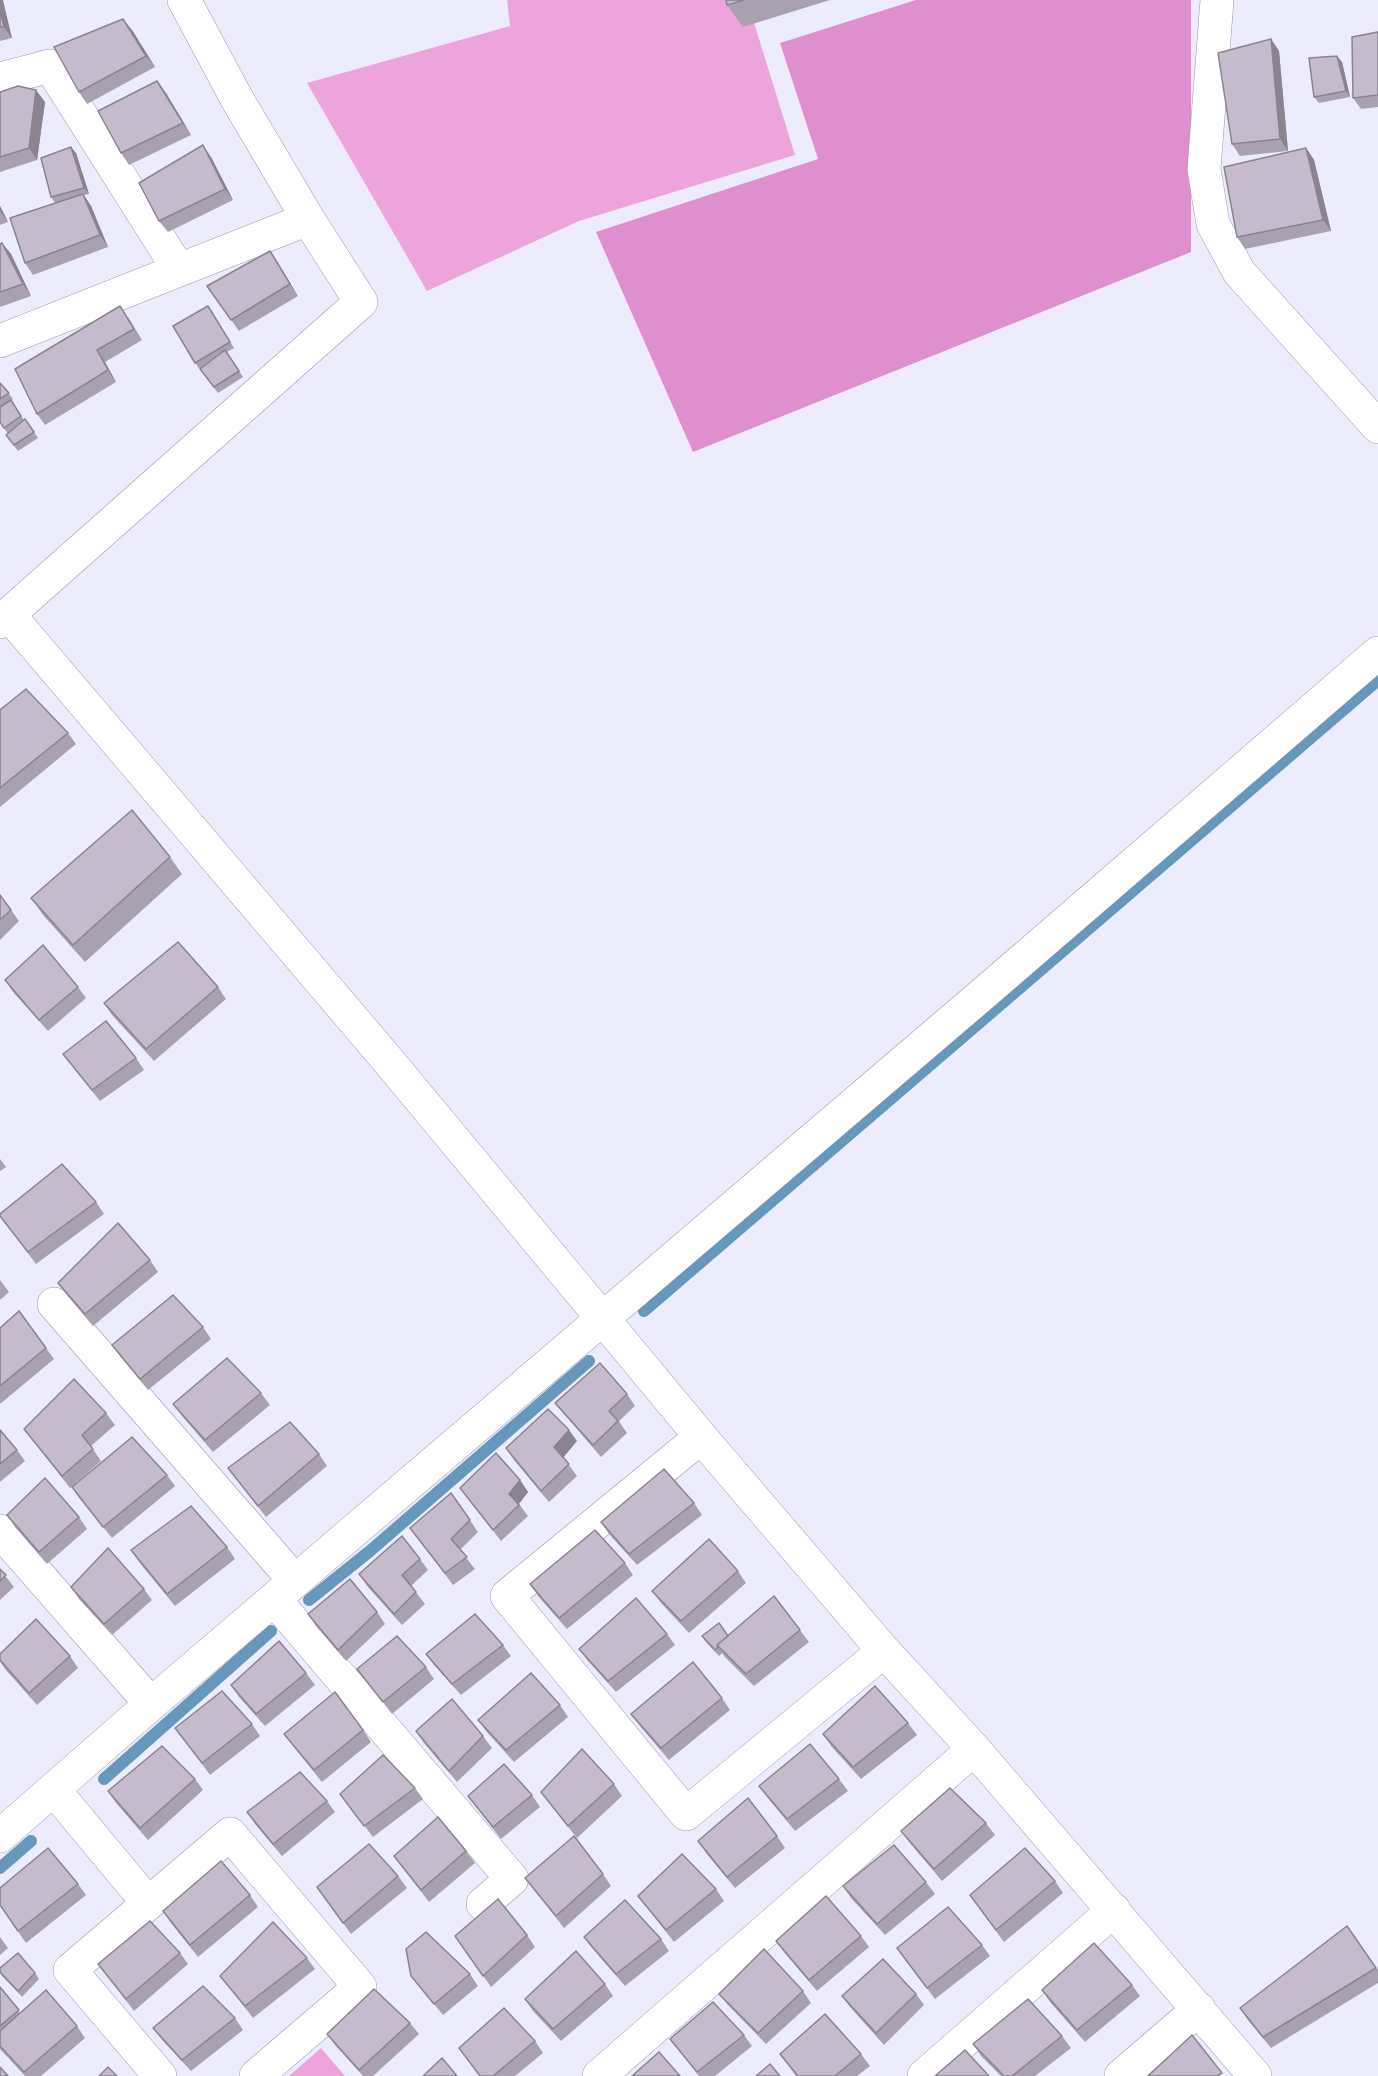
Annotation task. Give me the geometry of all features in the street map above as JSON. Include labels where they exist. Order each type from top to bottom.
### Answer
[{"type":"street","points":[[184,0],[226,80],[308,219],[362,302],[4,619],[604,1317],[701,1437],[884,1651],[974,1749],[1255,2076]]},
{"type":"street","points":[[1217,0],[1204,169],[1213,224],[1239,272],[1378,427]]},
{"type":"street","points":[[0,79],[50,66],[179,270]]},
{"type":"street","points":[[0,341],[308,219]]},
{"type":"street","points":[[0,1836],[151,1704],[1020,963],[1378,653]]},
{"type":"street","points":[[54,1304],[285,1590],[512,1879],[483,1904]]},
{"type":"street","points":[[701,1437],[507,1596],[686,1814],[884,1651]]},
{"type":"street","points":[[0,1531],[151,1704]]},
{"type":"street","points":[[599,2076],[974,1749]]},
{"type":"street","points":[[54,1790],[148,1903]]},
{"type":"street","points":[[159,2076],[70,1970],[230,1834],[360,1987],[256,2076]]},
{"type":"street","points":[[924,2076],[1114,1910]]},
{"type":"street","points":[[1121,2076],[1199,2009]]},
{"type":"shaded area","points":[[507,0],[747,0],[795,155],[579,221],[427,291],[307,83],[510,26]]},
{"type":"shaded area","points":[[916,0],[1191,0],[1191,252],[693,452],[596,232],[818,159],[780,43]]},
{"type":"shaded area","points":[[321,2048],[345,2076],[289,2076]]},
{"type":"building","points":[[726,0],[744,0],[727,5]]},
{"type":"building","points":[[0,10],[4,27],[0,27]]},
{"type":"building","points":[[123,19],[146,56],[79,92],[54,47]]},
{"type":"building","points":[[1378,32],[1378,95],[1353,98],[1352,37]]},
{"type":"building","points":[[1271,39],[1280,139],[1232,144],[1218,53]]},
{"type":"building","points":[[1337,56],[1346,91],[1314,97],[1309,58]]},
{"type":"building","points":[[157,81],[183,123],[121,153],[98,111]]},
{"type":"building","points":[[18,86],[36,90],[29,148],[0,157],[0,92]]},
{"type":"building","points":[[203,145],[225,189],[159,221],[139,183]]},
{"type":"building","points":[[71,147],[84,188],[51,197],[41,158]]},
{"type":"building","points":[[1306,148],[1323,220],[1237,237],[1224,167]]},
{"type":"building","points":[[83,194],[100,235],[25,263],[10,218]]},
{"type":"building","points":[[2,243],[23,284],[0,292],[0,244]]},
{"type":"building","points":[[270,251],[290,284],[231,320],[207,286]]},
{"type":"building","points":[[120,306],[134,329],[97,350],[108,370],[37,414],[15,369]]},
{"type":"building","points":[[208,306],[230,342],[195,363],[173,326]]},
{"type":"building","points":[[225,350],[239,371],[214,387],[200,369]]},
{"type":"building","points":[[0,383],[9,393],[0,399]]},
{"type":"building","points":[[11,400],[21,416],[4,428],[0,422],[0,407]]},
{"type":"building","points":[[25,419],[34,432],[14,445],[6,435]]},
{"type":"building","points":[[26,689],[68,733],[0,788],[0,710]]},
{"type":"building","points":[[132,810],[170,857],[73,945],[31,898]]},
{"type":"building","points":[[0,895],[11,910],[0,920]]},
{"type":"building","points":[[178,942],[218,987],[146,1049],[104,1003]]},
{"type":"building","points":[[43,945],[78,987],[39,1020],[5,980]]},
{"type":"building","points":[[106,1021],[136,1058],[92,1090],[63,1054]]},
{"type":"building","points":[[62,1164],[96,1202],[28,1252],[0,1214]]},
{"type":"building","points":[[118,1223],[150,1260],[85,1314],[58,1283]]},
{"type":"building","points":[[173,1295],[203,1327],[140,1379],[112,1345]]},
{"type":"building","points":[[19,1311],[46,1348],[0,1386],[0,1328]]},
{"type":"building","points":[[227,1358],[261,1393],[205,1440],[173,1404]]},
{"type":"building","points":[[600,1363],[627,1394],[609,1411],[618,1421],[593,1445],[555,1403]]},
{"type":"building","points":[[74,1379],[106,1413],[82,1435],[93,1449],[62,1476],[24,1429]]},
{"type":"building","points":[[548,1409],[569,1430],[554,1447],[569,1464],[541,1491],[506,1448]]},
{"type":"building","points":[[290,1422],[319,1454],[258,1506],[228,1468]]},
{"type":"building","points":[[0,1430],[17,1450],[0,1464]]},
{"type":"building","points":[[132,1437],[167,1475],[103,1527],[72,1487]]},
{"type":"building","points":[[496,1453],[520,1480],[509,1494],[519,1505],[493,1530],[460,1488]]},
{"type":"building","points":[[664,1469],[694,1503],[629,1554],[601,1522]]},
{"type":"building","points":[[45,1478],[79,1517],[39,1552],[7,1515]]},
{"type":"building","points":[[451,1493],[470,1520],[451,1539],[467,1557],[445,1573],[410,1528]]},
{"type":"building","points":[[191,1506],[227,1547],[167,1594],[131,1550]]},
{"type":"building","points":[[595,1530],[625,1563],[559,1618],[530,1584]]},
{"type":"building","points":[[402,1536],[420,1559],[402,1575],[416,1592],[394,1614],[359,1574]]},
{"type":"building","points":[[709,1539],[738,1571],[681,1621],[652,1591]]},
{"type":"building","points":[[108,1548],[144,1589],[104,1624],[71,1587]]},
{"type":"building","points":[[0,1569],[6,1575],[0,1581]]},
{"type":"building","points":[[350,1579],[377,1612],[338,1650],[308,1614]]},
{"type":"building","points":[[774,1596],[800,1630],[746,1674],[717,1645]]},
{"type":"building","points":[[636,1598],[667,1634],[608,1681],[579,1649]]},
{"type":"building","points":[[475,1614],[503,1645],[452,1684],[426,1654]]},
{"type":"building","points":[[36,1619],[70,1656],[29,1693],[0,1660],[0,1654]]},
{"type":"building","points":[[719,1623],[728,1636],[717,1645],[715,1650],[702,1636]]},
{"type":"building","points":[[397,1636],[426,1667],[383,1702],[357,1669]]},
{"type":"building","points":[[279,1641],[306,1673],[256,1714],[231,1685]]},
{"type":"building","points":[[693,1662],[722,1698],[661,1748],[631,1714]]},
{"type":"building","points":[[531,1673],[560,1705],[506,1750],[478,1720]]},
{"type":"building","points":[[875,1686],[908,1723],[853,1767],[823,1734]]},
{"type":"building","points":[[222,1691],[252,1724],[202,1763],[175,1728]]},
{"type":"building","points":[[335,1692],[363,1730],[314,1770],[284,1734]]},
{"type":"building","points":[[452,1699],[483,1736],[449,1771],[416,1731]]},
{"type":"building","points":[[810,1744],[839,1779],[787,1819],[759,1786]]},
{"type":"building","points":[[162,1746],[195,1779],[140,1828],[108,1791]]},
{"type":"building","points":[[582,1749],[614,1784],[568,1826],[541,1792]]},
{"type":"building","points":[[383,1755],[415,1788],[364,1826],[340,1794]]},
{"type":"building","points":[[504,1764],[532,1795],[493,1827],[468,1796]]},
{"type":"building","points":[[300,1772],[327,1801],[273,1844],[247,1812]]},
{"type":"building","points":[[950,1788],[986,1823],[934,1869],[901,1831]]},
{"type":"building","points":[[748,1798],[777,1836],[727,1877],[698,1841]]},
{"type":"building","points":[[438,1817],[466,1851],[421,1890],[394,1856]]},
{"type":"building","points":[[574,1836],[603,1874],[556,1916],[525,1878]]},
{"type":"building","points":[[369,1844],[398,1876],[343,1923],[317,1887]]},
{"type":"building","points":[[894,1845],[926,1882],[877,1924],[843,1886]]},
{"type":"building","points":[[48,1848],[78,1884],[18,1931],[0,1905],[0,1888]]},
{"type":"building","points":[[1025,1848],[1055,1881],[996,1930],[970,1895]]},
{"type":"building","points":[[682,1854],[716,1889],[666,1930],[638,1896]]},
{"type":"building","points":[[221,1861],[250,1895],[190,1945],[163,1911]]},
{"type":"building","points":[[826,1896],[861,1936],[809,1980],[776,1941]]},
{"type":"building","points":[[498,1899],[527,1935],[483,1976],[455,1936]]},
{"type":"building","points":[[625,1900],[661,1939],[616,1974],[584,1937]]},
{"type":"building","points":[[948,1907],[982,1945],[927,1988],[897,1948]]},
{"type":"building","points":[[150,1921],[180,1953],[126,1999],[98,1964]]},
{"type":"building","points":[[273,1922],[307,1958],[245,2006],[220,1976]]},
{"type":"building","points":[[1347,1926],[1376,1968],[1263,2037],[1240,2008]]},
{"type":"building","points":[[426,1932],[470,1974],[434,2004],[411,1976],[406,1949]]},
{"type":"building","points":[[1094,1943],[1132,1985],[1077,2030],[1042,1990]]},
{"type":"building","points":[[764,1949],[803,1991],[758,2033],[719,1994]]},
{"type":"building","points":[[576,1951],[605,1984],[553,2029],[525,1999]]},
{"type":"building","points":[[18,1953],[35,1973],[18,1991],[0,1972],[0,1968]]},
{"type":"building","points":[[883,1959],[916,1994],[876,2033],[842,1996]]},
{"type":"building","points":[[203,1986],[235,2018],[182,2060],[153,2028]]},
{"type":"building","points":[[0,1987],[19,2010],[0,2026]]},
{"type":"building","points":[[374,1989],[410,2023],[359,2070],[327,2034]]},
{"type":"building","points":[[46,1990],[77,2026],[24,2072],[0,2046],[0,2031]]},
{"type":"building","points":[[1028,1999],[1062,2036],[1012,2076],[1004,2076],[973,2044]]},
{"type":"building","points":[[713,2002],[744,2035],[697,2072],[670,2039]]},
{"type":"building","points":[[504,2008],[535,2041],[493,2076],[480,2076],[459,2048]]},
{"type":"building","points":[[825,2014],[861,2054],[835,2076],[798,2076],[780,2054]]},
{"type":"building","points":[[1192,2035],[1222,2073],[1217,2076],[1148,2076]]},
{"type":"building","points":[[965,2050],[989,2076],[935,2076]]},
{"type":"building","points":[[659,2052],[680,2076],[632,2076]]},
{"type":"building","points":[[442,2058],[457,2076],[423,2076]]},
{"type":"building","points":[[770,2064],[780,2076],[756,2076]]},
{"type":"building","points":[[0,2067],[8,2076],[0,2076]]},
{"type":"building","points":[[108,2067],[117,2076],[99,2076]]},
{"type":"waterway","points":[[644,1311],[1378,680]]},
{"type":"waterway","points":[[309,1600],[370,1551],[589,1361]]},
{"type":"waterway","points":[[104,1779],[271,1631]]},
{"type":"waterway","points":[[0,1868],[31,1841]]}]
